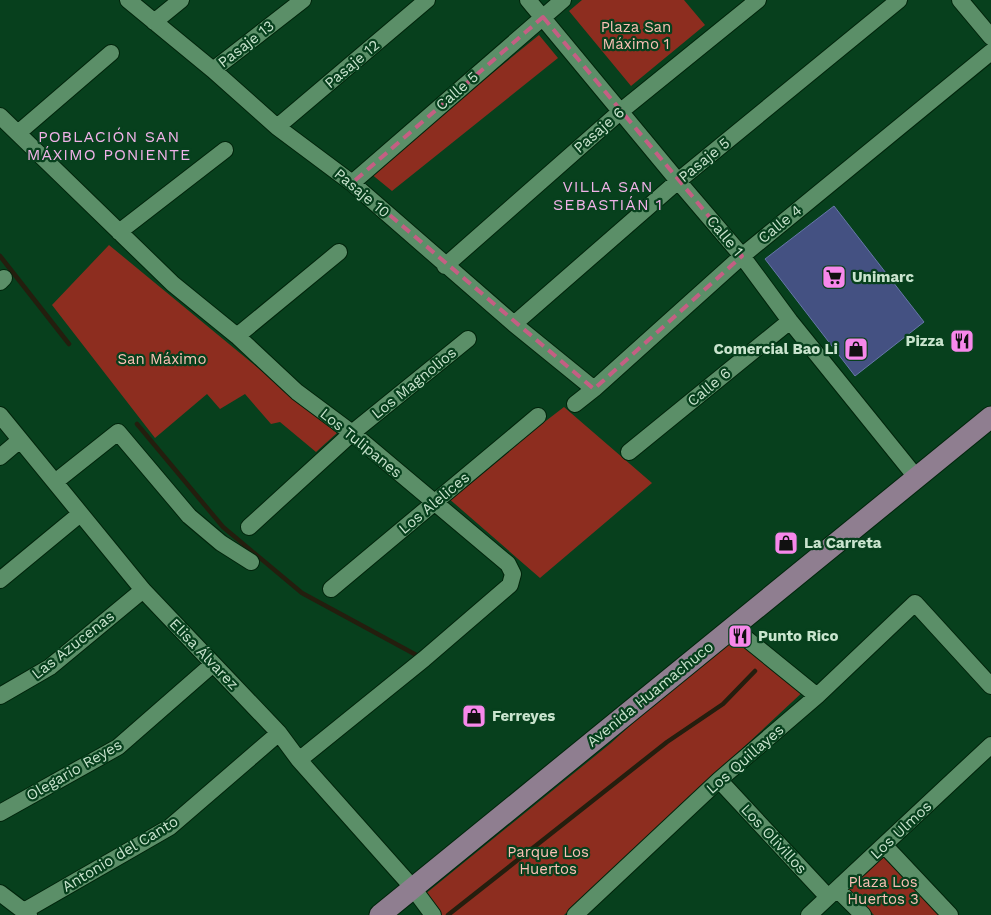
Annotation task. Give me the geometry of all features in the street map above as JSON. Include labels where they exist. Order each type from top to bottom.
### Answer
[{"type":"main road","name":"Avenida Huamachuco","points":[[380,915],[991,417]]},
{"type":"street","name":"Pasaje 10","points":[[128,0],[213,70],[277,127],[352,183],[445,266],[594,389]]},
{"type":"street","points":[[154,22],[181,0]]},
{"type":"street","name":"Pasaje 13","points":[[213,70],[303,0]]},
{"type":"street","name":"Pasaje 12","points":[[277,127],[427,0]]},
{"type":"street","name":"Calle 1","points":[[528,0],[742,256],[790,321],[916,477]]},
{"type":"street","name":"Calle 5","points":[[352,183],[563,0]]},
{"type":"street","name":"Pasaje 5","points":[[514,324],[678,181],[899,0]]},
{"type":"street","points":[[960,0],[991,37]]},
{"type":"street","name":"Pasaje 6","points":[[445,266],[621,111],[756,1]]},
{"type":"street","name":"Calle 4","points":[[575,404],[742,256],[991,52]]},
{"type":"street","points":[[18,133],[110,53]]},
{"type":"street","name":"Los Tulipanes","points":[[0,116],[173,284],[238,336],[297,392],[352,433],[508,564],[513,574],[510,585],[424,659],[299,760]]},
{"type":"street","points":[[119,232],[225,150]]},
{"type":"street","points":[[238,336],[339,252]]},
{"type":"street","name":"Calle 6","points":[[629,452],[790,321]]},
{"type":"street","name":"Los Magnolios","points":[[249,527],[352,433],[468,339]]},
{"type":"street","name":"Elisa Álvarez","points":[[0,415],[142,590],[279,733],[299,760],[413,888],[434,915]]},
{"type":"street","name":"Los Alelices","points":[[331,589],[538,416]]},
{"type":"street","points":[[55,482],[118,432],[189,516],[221,544],[251,562]]},
{"type":"street","points":[[0,457],[20,440]]},
{"type":"street","points":[[0,580],[80,514]]},
{"type":"street","name":"Las Azucenas","points":[[0,696],[50,667],[142,590]]},
{"type":"street","name":"Los Quillayes","points":[[575,915],[719,780],[817,696],[915,603],[991,686]]},
{"type":"street","points":[[732,627],[817,696]]},
{"type":"street","name":"Olegario Reyes","points":[[0,813],[118,747],[213,664]]},
{"type":"street","name":"Antonio del Canto","points":[[27,913],[170,827],[279,733]]},
{"type":"street","name":"Los Ulmos","points":[[809,915],[991,745]]},
{"type":"street","name":"Los Olivillos","points":[[719,780],[832,893],[863,915]]},
{"type":"street","points":[[884,846],[950,915]]},
{"type":"street","points":[[0,893],[27,913]]},
{"type":"highlighted area","points":[[543,17],[742,256],[594,389],[352,183]]},
{"type":"green space","name":"Plaza San Máximo 1","points":[[582,0],[684,0],[705,25],[631,86],[569,11]]},
{"type":"green space","points":[[539,35],[558,58],[392,191],[370,173]]},
{"type":"green space","name":"San Máximo","points":[[109,245],[337,433],[316,452],[280,422],[271,424],[245,394],[220,409],[207,394],[155,438],[52,305]]},
{"type":"green space","points":[[564,407],[652,483],[540,578],[447,497]]},
{"type":"green space","name":"Parque Los Huertos","points":[[734,631],[807,688],[564,915],[439,915],[424,895],[611,743]]},
{"type":"green space","name":"Plaza Los Huertos 3","points":[[884,857],[939,915],[874,915],[848,889]]},
{"type":"building","name":"Unimarc","points":[[834,206],[924,322],[855,376],[765,259]]},
{"type":"waterway","points":[[0,256],[69,344]]},
{"type":"waterway","points":[[137,424],[223,527],[302,593],[420,657]]},
{"type":"waterway","points":[[448,915],[667,742],[723,704],[755,671]]},
{"type":"place","name":"Unimarc","points":[[834,277]]},
{"type":"place","name":"Pizza","points":[[962,341]]},
{"type":"place","name":"Comercial Bao Li","points":[[856,349]]},
{"type":"place","name":"La Carreta","points":[[786,543]]},
{"type":"place","name":"Punto Rico","points":[[740,636]]},
{"type":"place","name":"Ferreyes","points":[[474,716]]},
{"type":"district","name":"POBLACIÓN SAN MÁXIMO PONIENTE","points":[[109,145]]},
{"type":"district","name":"VILLA SAN SEBASTIÁN 1","points":[[608,195]]}]
